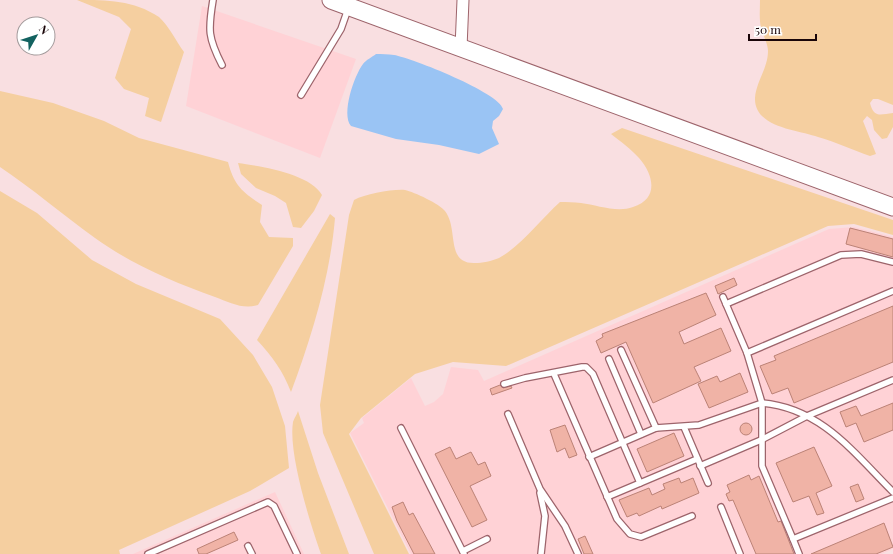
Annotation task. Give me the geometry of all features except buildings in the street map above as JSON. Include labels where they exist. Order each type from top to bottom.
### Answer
[{"type":"main road","points":[[331,0],[893,207]]},
{"type":"street","points":[[461,48],[464,0]]},
{"type":"lane","points":[[213,0],[209,22],[209,36],[212,46],[222,65]]},
{"type":"lane","points":[[301,96],[340,29],[349,7]]},
{"type":"lane","points":[[726,304],[841,255],[861,254],[893,262]]},
{"type":"lane","points":[[747,353],[893,291]]},
{"type":"lane","points":[[723,297],[747,353],[762,403],[762,466],[799,554]]},
{"type":"lane","points":[[622,350],[656,428]]},
{"type":"lane","points":[[609,359],[642,434]]},
{"type":"lane","points":[[504,384],[525,378],[554,374],[582,367],[589,370],[593,374],[640,483]]},
{"type":"lane","points":[[554,374],[620,525],[636,537],[647,535],[692,516]]},
{"type":"lane","points":[[700,466],[761,440],[808,416],[893,380]]},
{"type":"lane","points":[[589,457],[656,428],[684,427],[710,422],[762,403],[771,404],[808,416],[828,428],[893,492]]},
{"type":"lane","points":[[508,414],[540,489],[565,526],[578,554]]},
{"type":"lane","points":[[684,427],[708,483]]},
{"type":"lane","points":[[402,428],[463,553],[487,539]]},
{"type":"lane","points":[[607,497],[697,459]]},
{"type":"lane","points":[[540,489],[545,516],[541,554]]},
{"type":"lane","points":[[793,539],[893,498]]},
{"type":"lane","points":[[148,554],[268,502],[274,506],[297,554]]},
{"type":"lane","points":[[721,507],[740,554]]},
{"type":"lane","points":[[248,546],[252,554]]},
{"type":"shaded area","points":[[77,0],[120,2],[140,7],[159,17],[169,29],[184,52],[161,122],[145,116],[149,98],[124,89],[115,78],[131,29],[119,17]]},
{"type":"shaded area","points":[[760,0],[893,0],[893,105],[878,99],[873,99],[870,103],[874,111],[878,114],[893,113],[893,127],[887,138],[882,139],[874,130],[872,120],[867,116],[863,121],[876,154],[870,156],[825,139],[779,126],[769,122],[762,116],[757,108],[755,98],[757,86],[766,63],[768,51],[760,25]]},
{"type":"shaded area","points":[[202,6],[356,59],[320,158],[186,106]]},
{"type":"shaded area","points":[[0,91],[53,103],[104,121],[139,138],[228,162],[236,182],[244,192],[262,205],[260,222],[269,237],[293,238],[293,246],[258,305],[247,307],[231,303],[153,272],[123,256],[95,238],[0,167]]},
{"type":"shaded area","points":[[622,128],[893,220],[893,235],[854,224],[828,226],[506,366],[453,362],[415,374],[361,418],[349,434],[409,554],[374,554],[323,433],[320,405],[349,215],[354,200],[386,191],[409,191],[433,202],[445,211],[449,218],[456,252],[460,258],[466,262],[475,263],[490,261],[499,258],[515,247],[560,202],[627,209],[641,203],[647,198],[651,186],[651,179],[648,172],[633,151],[611,134]]},
{"type":"shaded area","points":[[238,163],[259,166],[297,176],[316,188],[322,195],[314,211],[301,228],[293,227],[286,203],[275,196],[256,188],[241,174]]},
{"type":"shaded area","points":[[0,191],[37,213],[92,260],[136,284],[220,319],[253,355],[272,387],[285,426],[289,468],[250,491],[119,550],[120,554],[0,554]]},
{"type":"shaded area","points":[[330,214],[335,218],[329,262],[313,328],[291,392],[277,364],[257,340]]},
{"type":"shaded area","points":[[854,227],[893,237],[893,549],[881,554],[411,554],[350,433],[364,423],[362,418],[411,378],[425,406],[434,402],[443,394],[451,367],[478,370],[484,381],[829,229]]},
{"type":"shaded area","points":[[298,411],[318,473],[349,554],[321,554],[301,488],[294,451],[292,435],[293,422]]},
{"type":"shaded area","points":[[275,492],[304,554],[133,554]]},
{"type":"water","points":[[376,54],[394,55],[436,69],[472,86],[498,102],[503,109],[499,116],[493,121],[492,128],[499,144],[479,154],[439,145],[396,139],[351,126],[347,113],[350,95],[356,77],[363,64]]}]
